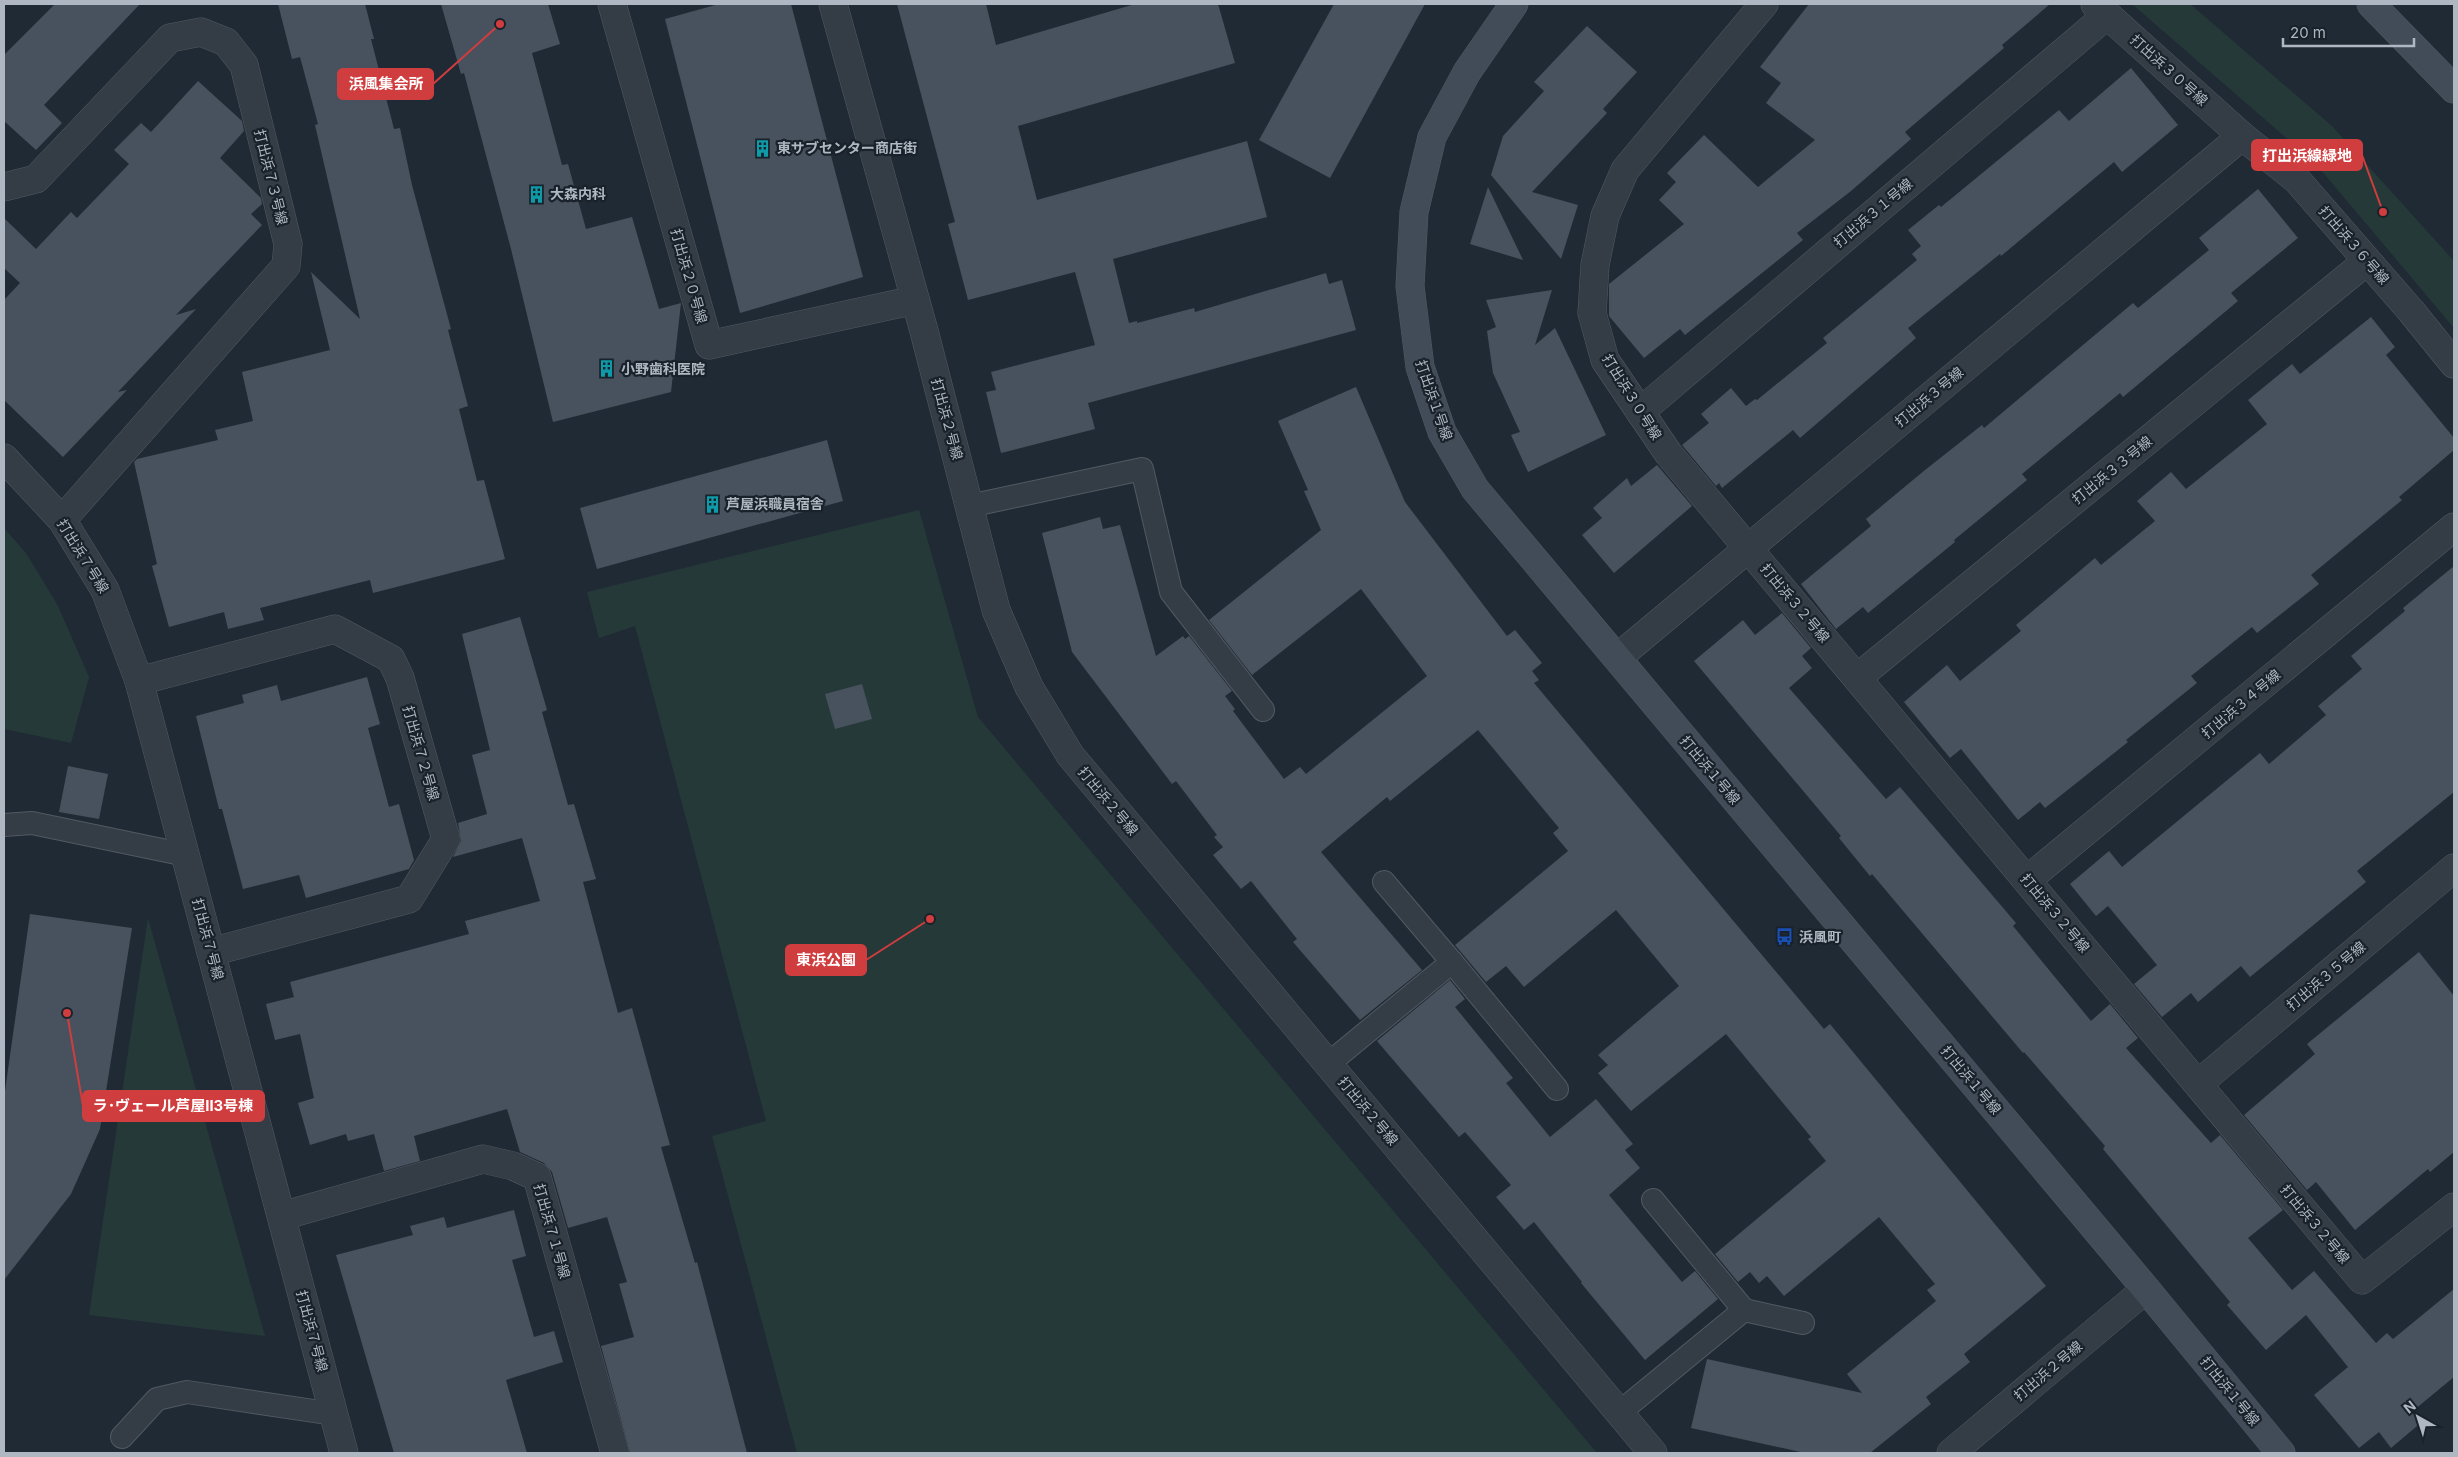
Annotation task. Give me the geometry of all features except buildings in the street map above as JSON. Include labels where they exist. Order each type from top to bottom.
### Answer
[{"type":"street","name":"打出浜２０号線","points":[[612,4],[709,345],[915,300]]},
{"type":"street","name":"打出浜２号線","points":[[833,4],[915,300],[996,610],[1029,687],[1070,755],[1653,1453]]},
{"type":"street","name":"打出浜１号線","points":[[1514,4],[1467,72],[1432,137],[1414,212],[1410,286],[1420,367],[1442,432],[1476,490],[2146,1289],[2281,1453]]},
{"type":"street","name":"打出浜３０号線","points":[[1748,547],[1668,453],[1605,360],[1592,313],[1595,265],[1605,216],[1625,170],[1764,4]]},
{"type":"street","points":[[2371,4],[2454,88]]},
{"type":"street","name":"打出浜３０号線","points":[[2101,9],[2242,136]]},
{"type":"street","name":"打出浜３１号線","points":[[1640,412],[2101,9]]},
{"type":"street","name":"打出浜７３号線","points":[[4,187],[36,179],[170,38],[201,32],[226,42],[244,65],[288,244],[286,266],[62,520]]},
{"type":"street","name":"打出浜３号線","points":[[1617,658],[2242,136]]},
{"type":"street","name":"打出浜３６号線","points":[[2242,136],[2297,180],[2454,364]]},
{"type":"street","name":"打出浜３３号線","points":[[1857,678],[2368,261]]},
{"type":"street","name":"打出浜７号線","points":[[4,458],[62,520],[106,590],[139,681],[344,1453]]},
{"type":"street","name":"打出浜３４号線","points":[[2027,880],[2454,527]]},
{"type":"street","name":"打出浜３２号線","points":[[1748,547],[2362,1280],[2454,1207]]},
{"type":"street","name":"打出浜７２号線","points":[[139,681],[336,629],[391,659],[400,678],[446,839],[409,899],[211,952]]},
{"type":"street","name":"打出浜３５号線","points":[[2198,1084],[2454,868]]},
{"type":"street","name":"打出浜７１号線","points":[[282,1216],[483,1159],[513,1166],[537,1177],[615,1453]]},
{"type":"street","name":"打出浜２号線","points":[[1951,1453],[2146,1289]]},
{"type":"lane","points":[[969,506],[1142,469],[1171,592],[1263,710]]},
{"type":"lane","points":[[4,825],[32,823],[186,855]]},
{"type":"lane","points":[[1384,882],[1557,1089]]},
{"type":"lane","points":[[1328,1064],[1452,962]]},
{"type":"lane","points":[[1653,1200],[1744,1310],[1803,1323]]},
{"type":"lane","points":[[1620,1412],[1744,1310]]},
{"type":"lane","points":[[122,1437],[157,1399],[187,1392],[334,1414]]},
{"type":"green space","points":[[2132,4],[2190,4],[2332,126],[2454,261],[2454,328],[2315,163]]},
{"type":"green space","points":[[919,510],[978,717],[1597,1453],[797,1453],[712,1136],[766,1121],[635,626],[599,638],[587,592]]},
{"type":"green space","points":[[4,528],[26,553],[58,606],[89,677],[71,743],[4,729]]},
{"type":"green space","points":[[148,918],[265,1336],[89,1315]]},
{"type":"place","name":"浜風集会所","points":[[500,24]]},
{"type":"place","name":"東サブセンター商店街","points":[[763,148]]},
{"type":"place","name":"大森内科","points":[[536,194]]},
{"type":"place","name":"打出浜線緑地","points":[[2383,212]]},
{"type":"place","name":"小野歯科医院","points":[[607,369]]},
{"type":"place","name":"芦屋浜職員宿舎","points":[[712,504]]},
{"type":"place","name":"東浜公園","points":[[930,919]]},
{"type":"place","name":"浜風町","points":[[1785,937]]},
{"type":"place","name":"ラ･ヴェール芦屋Ⅱ3号棟","points":[[67,1013]]}]
